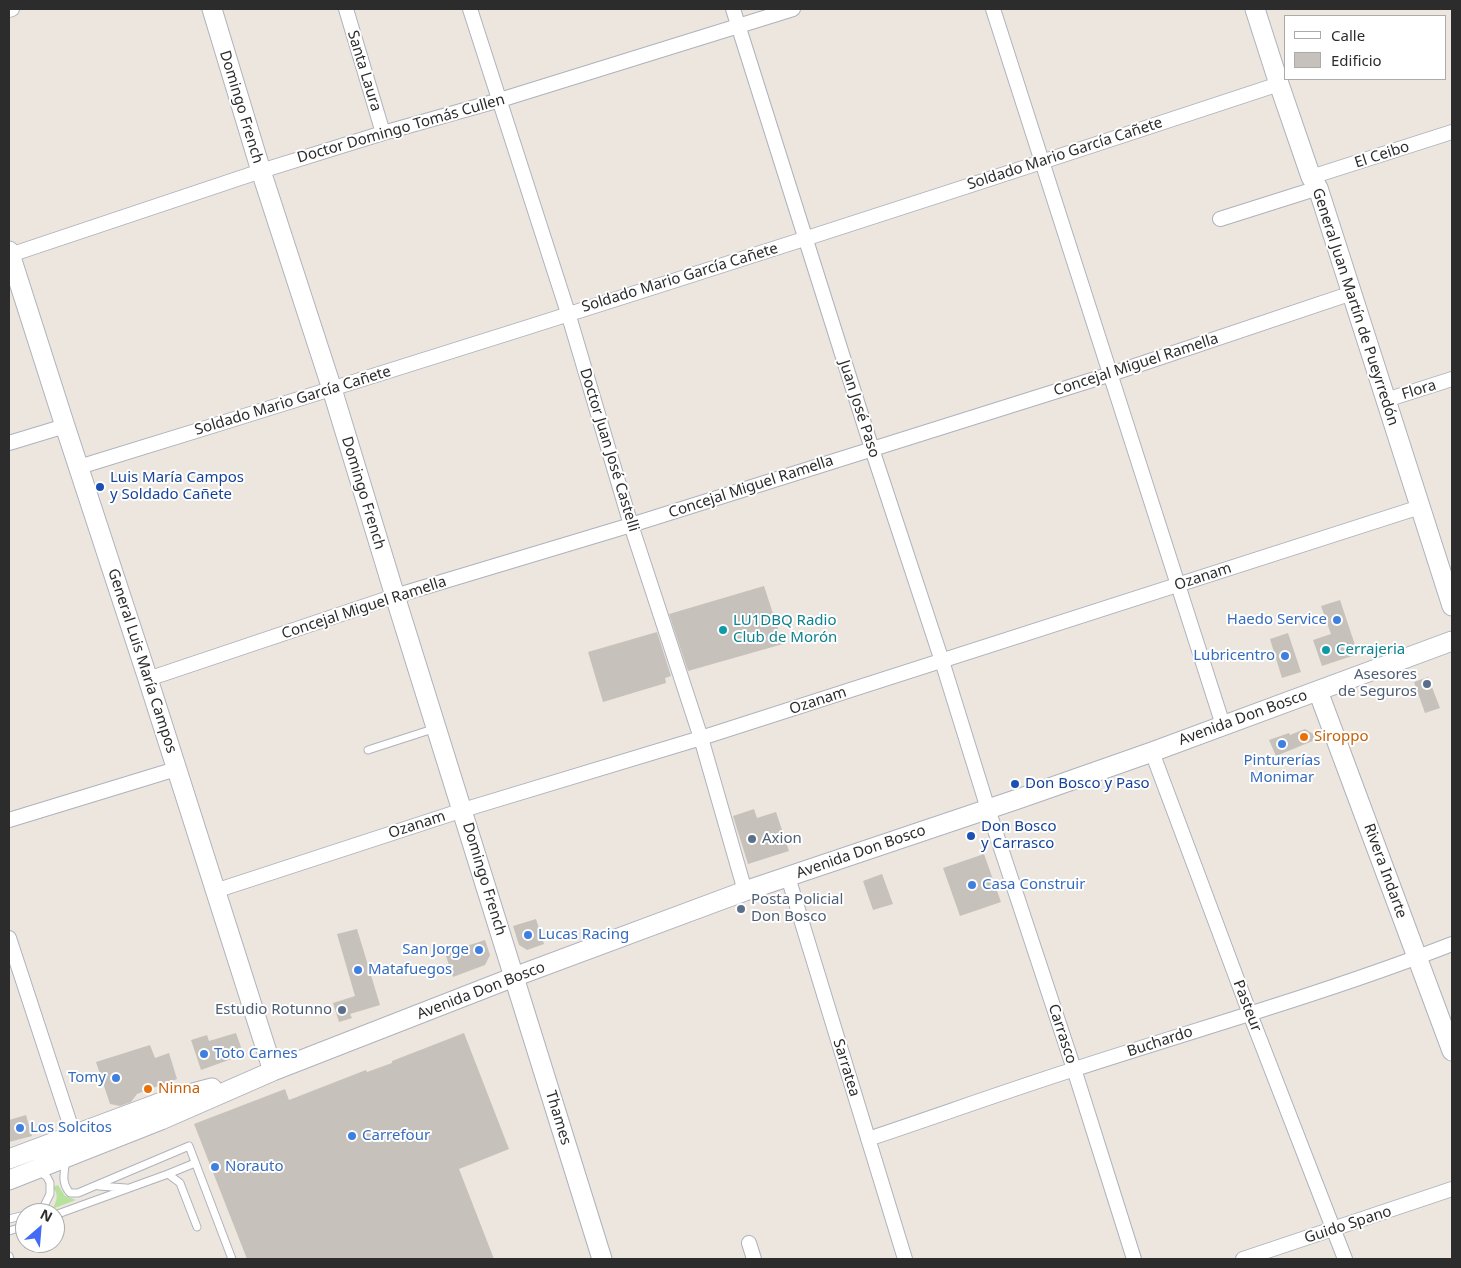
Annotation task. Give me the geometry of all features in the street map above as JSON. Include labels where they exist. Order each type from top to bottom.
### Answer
[{"type":"main road","name":"Domingo French","points":[[212,9],[514,977]]},
{"type":"main road","name":"General Juan Martín de Pueyrredón","points":[[1255,9],[1279,84],[1352,293],[1452,606]]},
{"type":"main road","name":"General Luis María Campos","points":[[10,253],[273,1071]]},
{"type":"main road","name":"Avenida Don Bosco","points":[[9,1180],[37,1169],[70,1147],[170,1099],[273,1071],[514,977],[745,891],[988,810],[1152,752],[1452,641]]},
{"type":"main road","name":"Rivera Indarte","points":[[1318,691],[1452,1051]]},
{"type":"main road","name":"Thames","points":[[514,977],[602,1259]]},
{"type":"main road","name":"Avenida Don Bosco","points":[[9,1159],[70,1147]]},
{"type":"street","name":"Santa Laura","points":[[346,9],[383,133]]},
{"type":"street","name":"Doctor Juan José Castelli","points":[[470,9],[568,313],[631,525],[701,738],[745,891]]},
{"type":"street","name":"Juan José Paso","points":[[733,9],[988,810]]},
{"type":"street","name":"Doctor Domingo Tomás Cullen","points":[[10,253],[261,171],[383,133],[500,100],[793,9]]},
{"type":"street","points":[[993,9],[1223,725]]},
{"type":"street","name":"Soldado Mario García Cañete","points":[[78,467],[806,239],[1279,84]]},
{"type":"street","name":"El Ceibo","points":[[1220,219],[1314,182],[1452,132]]},
{"type":"street","name":"Concejal Miguel Ramella","points":[[148,679],[395,596],[631,525],[1111,374],[1352,293]]},
{"type":"street","name":"Flora","points":[[1386,400],[1452,379]]},
{"type":"street","points":[[9,443],[65,426]]},
{"type":"street","name":"Ozanam","points":[[215,891],[463,810],[701,738],[1420,507]]},
{"type":"street","name":"Pasteur","points":[[1152,752],[1250,1014],[1345,1259]]},
{"type":"street","points":[[9,820],[176,768]]},
{"type":"street","name":"Carrasco","points":[[988,810],[1074,1069],[1134,1259]]},
{"type":"street","name":"Sarratea","points":[[788,877],[905,1259]]},
{"type":"street","points":[[9,938],[70,1147]]},
{"type":"street","name":"Buchardo","points":[[868,1139],[1074,1069],[1250,1014],[1418,958],[1452,944]]},
{"type":"street","name":"Guido Spano","points":[[1243,1259],[1452,1189]]},
{"type":"street","points":[[749,1243],[754,1259]]},
{"type":"lane","points":[[368,750],[437,728]]},
{"type":"lane","points":[[70,1147],[63,1176],[65,1188],[70,1194],[96,1186],[189,1146],[232,1259]]},
{"type":"lane","points":[[65,1211],[196,1163]]},
{"type":"lane","points":[[37,1169],[50,1183],[50,1194],[46,1203]]},
{"type":"lane","points":[[168,1174],[180,1183],[197,1227]]},
{"type":"lane","points":[[96,1186],[130,1188]]},
{"type":"green space","points":[[58,1185],[65,1196],[76,1200],[65,1204],[55,1203],[57,1198],[53,1187]]},
{"type":"building","name":"LU1DBQ Radio Club de Morón","points":[[764,586],[783,644],[688,671],[669,614]]},
{"type":"building","name":"Haedo Service","points":[[1340,600],[1358,654],[1322,666],[1313,640],[1331,634],[1321,606]]},
{"type":"building","points":[[657,632],[671,676],[665,678],[666,683],[603,702],[588,652]]},
{"type":"building","name":"Lubricentro","points":[[1288,633],[1301,672],[1282,678],[1270,639]]},
{"type":"building","points":[[1428,677],[1440,708],[1425,713],[1414,682]]},
{"type":"building","points":[[1305,729],[1320,738],[1276,756],[1269,740]]},
{"type":"building","name":"Axion","points":[[754,809],[757,818],[776,812],[789,851],[748,864],[733,816]]},
{"type":"building","name":"Casa Construir","points":[[984,854],[1001,902],[960,916],[943,868]]},
{"type":"building","points":[[882,874],[893,904],[873,910],[863,881]]},
{"type":"building","name":"Lucas Racing","points":[[536,919],[544,944],[527,950],[519,945],[513,926]]},
{"type":"building","name":"Matafuegos","points":[[357,929],[380,1005],[350,1014],[352,1018],[339,1022],[333,1003],[355,996],[337,934]]},
{"type":"building","points":[[485,940],[490,955],[485,965],[453,977],[445,953]]},
{"type":"building","points":[[236,1033],[241,1047],[237,1057],[201,1070],[191,1040],[207,1035],[209,1041]]},
{"type":"building","name":"Carrefour","points":[[464,1033],[509,1149],[459,1169],[494,1259],[247,1259],[194,1124],[285,1089],[289,1100],[366,1070],[367,1072],[392,1063],[392,1061]]},
{"type":"building","points":[[150,1045],[155,1058],[169,1053],[177,1079],[137,1094],[131,1102],[120,1106],[110,1104],[96,1062]]},
{"type":"building","name":"Los Solcitos","points":[[26,1115],[32,1136],[9,1142],[9,1120]]},
{"type":"place","name":"Luis María Campos y Soldado Cañete","points":[[100,487]]},
{"type":"place","name":"Haedo Service","points":[[1337,620]]},
{"type":"place","name":"LU1DBQ Radio Club de Morón","points":[[723,630]]},
{"type":"place","name":"Cerrajeria","points":[[1326,650]]},
{"type":"place","name":"Lubricentro","points":[[1285,656]]},
{"type":"place","name":"Asesores de Seguros","points":[[1427,684]]},
{"type":"place","name":"Siroppo","points":[[1304,737]]},
{"type":"place","name":"Pinturerías Monimar","points":[[1282,744]]},
{"type":"place","name":"Don Bosco y Paso","points":[[1015,784]]},
{"type":"place","name":"Don Bosco y Carrasco","points":[[971,836]]},
{"type":"place","name":"Axion","points":[[752,839]]},
{"type":"place","name":"Casa Construir","points":[[972,885]]},
{"type":"place","name":"Posta Policial Don Bosco","points":[[741,909]]},
{"type":"place","name":"Lucas Racing","points":[[528,935]]},
{"type":"place","name":"San Jorge","points":[[479,950]]},
{"type":"place","name":"Matafuegos","points":[[358,970]]},
{"type":"place","name":"Estudio Rotunno","points":[[342,1010]]},
{"type":"place","name":"Toto Carnes","points":[[204,1054]]},
{"type":"place","name":"Tomy","points":[[116,1078]]},
{"type":"place","name":"Ninna","points":[[148,1089]]},
{"type":"place","name":"Los Solcitos","points":[[20,1128]]},
{"type":"place","name":"Carrefour","points":[[352,1136]]},
{"type":"place","name":"Norauto","points":[[215,1167]]}]
